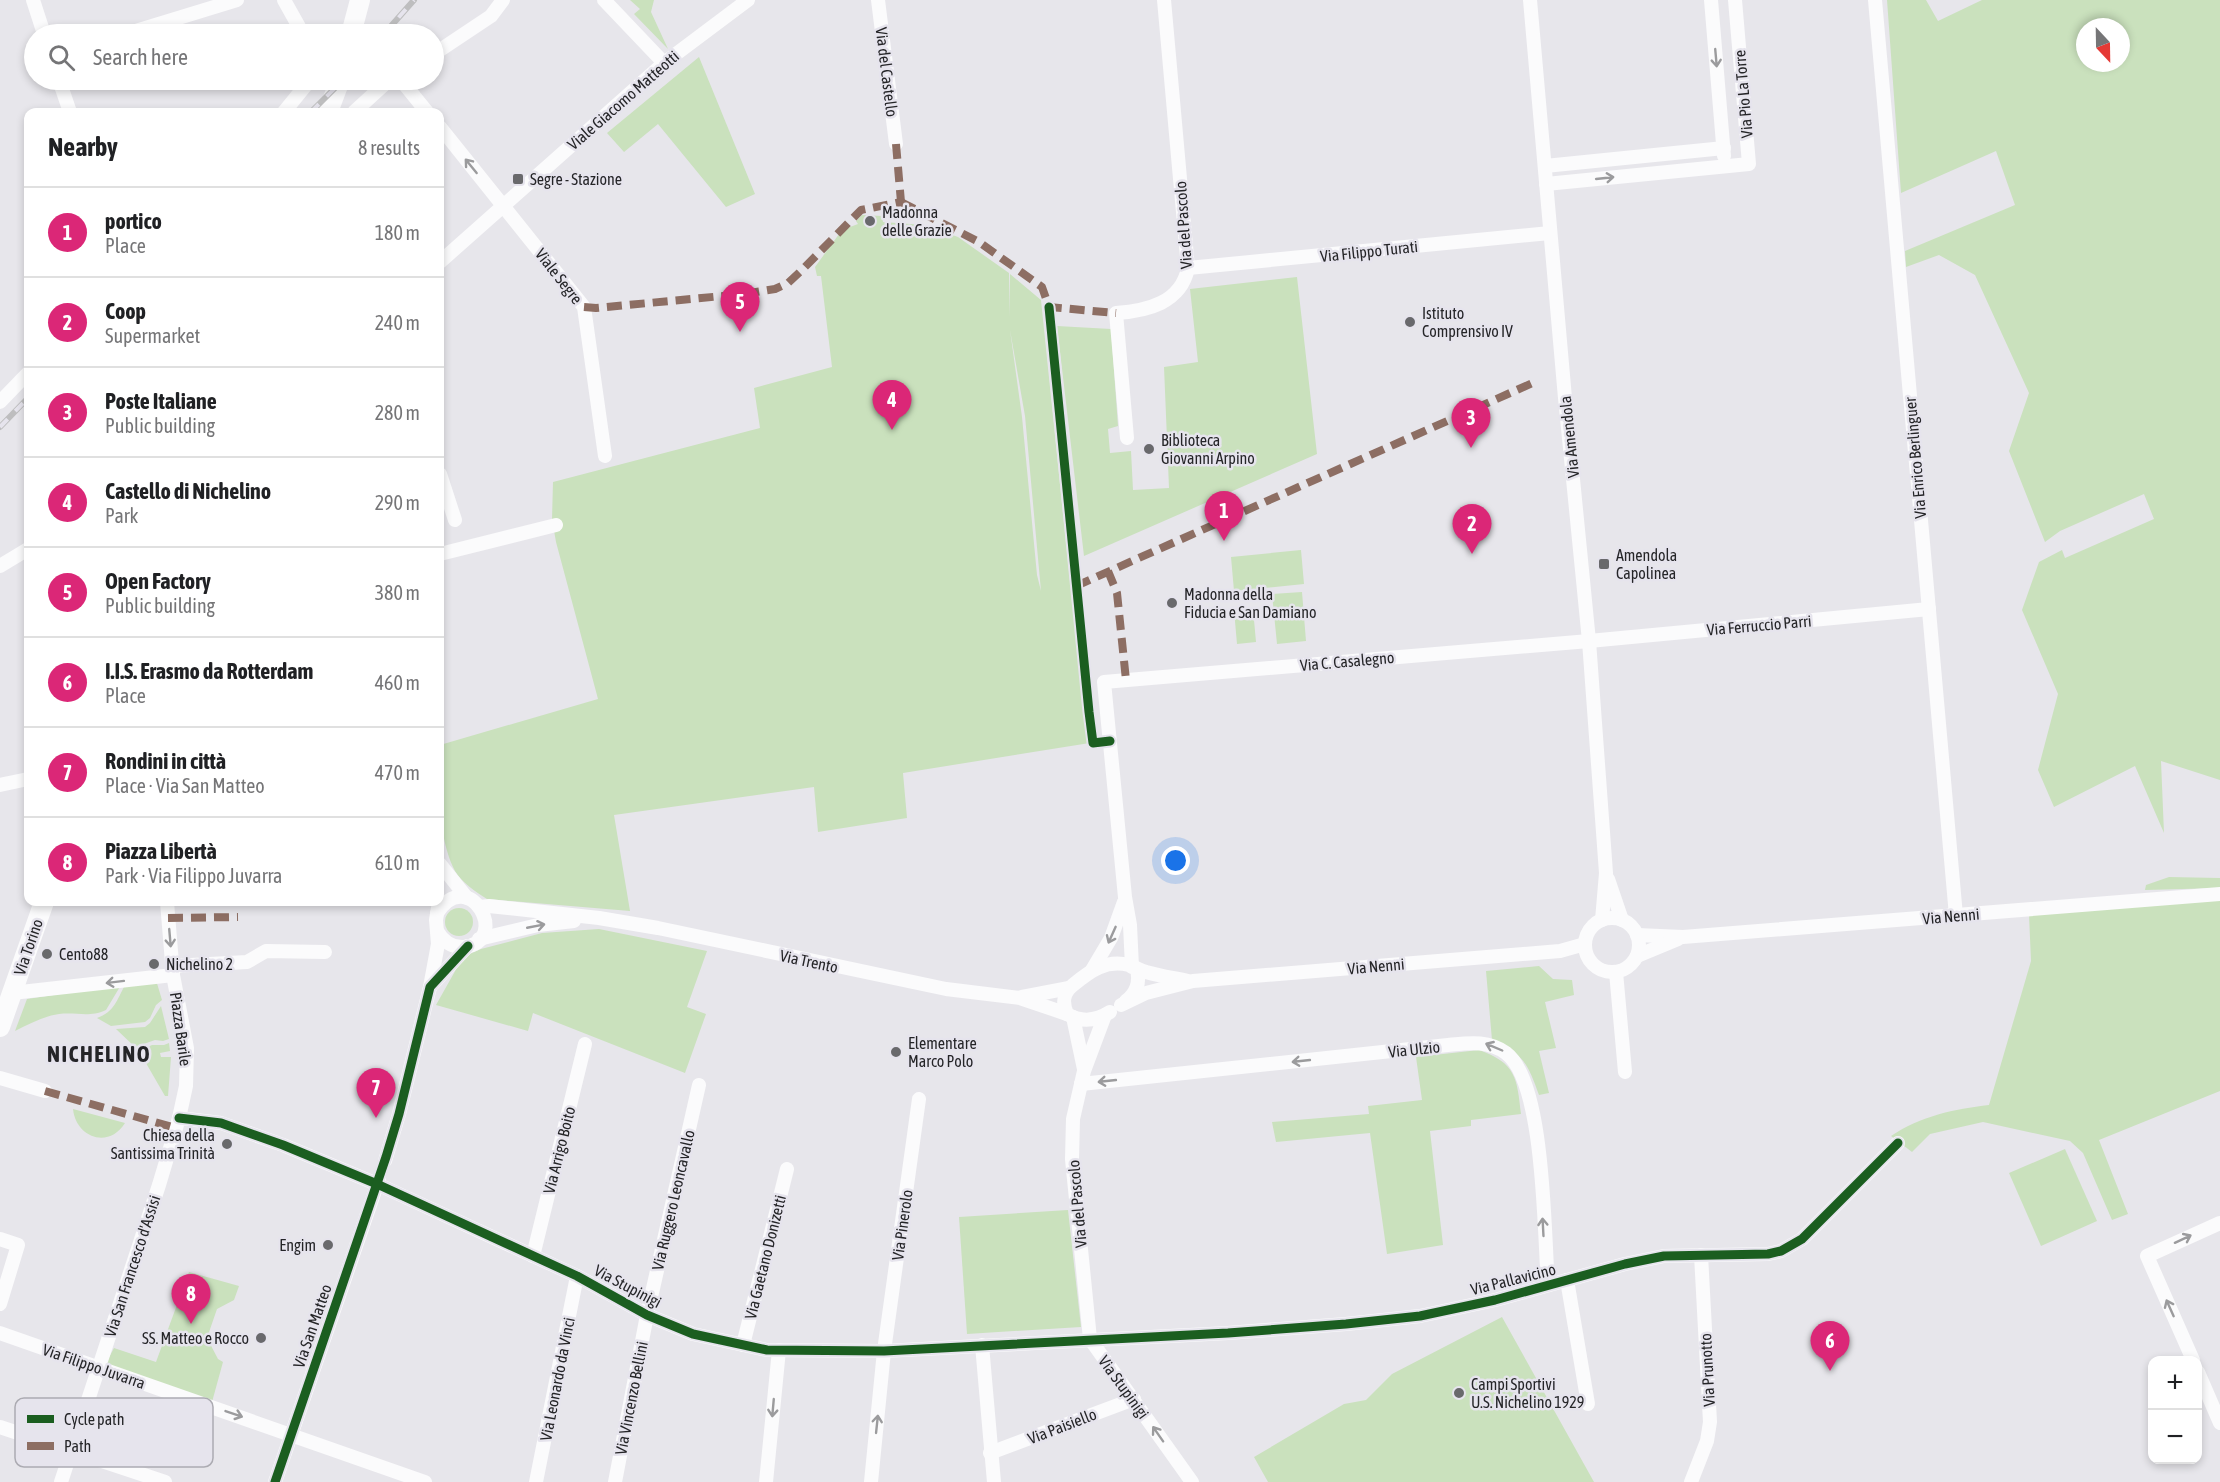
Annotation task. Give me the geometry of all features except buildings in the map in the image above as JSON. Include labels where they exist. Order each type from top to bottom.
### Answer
[{"type":"main road","points":[[352,24],[360,0]]},
{"type":"main road","points":[[318,108],[325,90]]},
{"type":"main road","points":[[330,108],[336,90]]},
{"type":"main road","name":"Via Torino","points":[[0,1027],[7,998],[42,906]]},
{"type":"street","points":[[33,0],[41,24]]},
{"type":"street","points":[[159,24],[237,0]]},
{"type":"street","points":[[284,0],[297,24]]},
{"type":"street","points":[[444,47],[491,16],[503,0]]},
{"type":"street","points":[[604,0],[664,63]]},
{"type":"street","name":"Viale Giacomo Matteotti","points":[[444,257],[664,63],[748,0]]},
{"type":"street","name":"Via del Castello","points":[[878,0],[896,144]]},
{"type":"street","name":"Via del Pascolo","points":[[1127,438],[1116,312],[1147,309],[1170,298],[1186,280],[1188,268],[1164,0]]},
{"type":"street","name":"Via Amendola","points":[[1530,0],[1589,641],[1606,873],[1602,920]]},
{"type":"street","name":"Via Pio La Torre","points":[[1711,0],[1725,166]]},
{"type":"street","name":"Via Pio La Torre","points":[[1546,184],[1749,164],[1735,0]]},
{"type":"street","name":"Via Enrico Berlinguer","points":[[1875,0],[1956,916]]},
{"type":"street","points":[[62,90],[69,108]]},
{"type":"street","points":[[287,108],[302,90]]},
{"type":"street","points":[[358,108],[378,90]]},
{"type":"street","points":[[409,90],[425,108]]},
{"type":"street","name":"Viale Segre","points":[[444,133],[584,307],[605,456]]},
{"type":"street","name":"Via Pio La Torre","points":[[1545,166],[1724,148]]},
{"type":"street","name":"Via Filippo Turati","points":[[1188,268],[1550,233]]},
{"type":"street","points":[[0,402],[24,377]]},
{"type":"street","points":[[444,486],[455,520]]},
{"type":"street","points":[[444,553],[556,525]]},
{"type":"street","points":[[0,566],[24,551]]},
{"type":"street","name":"Via Ferruccio Parri","points":[[1589,641],[1929,609]]},
{"type":"street","name":"Via C. Casalegno","points":[[1125,897],[1104,682],[1589,641]]},
{"type":"street","points":[[0,785],[24,780]]},
{"type":"street","points":[[430,987],[483,933],[486,920],[480,907],[467,898],[444,869]]},
{"type":"street","name":"Via Amendola","points":[[1606,873],[1622,920]]},
{"type":"street","name":"Via Nenni","points":[[1637,935],[1683,937],[2220,894]]},
{"type":"street","points":[[1125,897],[1135,968],[1139,978],[1138,987],[1130,998],[1105,1015],[1090,1021],[1070,1016],[1064,1005],[1065,995],[1069,988],[1092,970],[1104,965],[1115,964],[1135,968]]},
{"type":"street","points":[[1092,970],[1111,939],[1125,897]]},
{"type":"street","points":[[444,905],[453,899],[467,898]]},
{"type":"street","name":"Piazza Barile","points":[[167,906],[173,970],[187,1048],[186,1086],[179,1118]]},
{"type":"street","name":"Via Trento","points":[[480,907],[489,906],[600,918],[658,928],[946,989],[1020,998],[1070,1016]]},
{"type":"street","points":[[385,1161],[430,987],[438,944],[438,907]]},
{"type":"street","name":"Via Trento","points":[[474,943],[538,925],[600,918]]},
{"type":"street","points":[[1612,918],[1622,920],[1632,927],[1637,935],[1639,945],[1637,956],[1631,964],[1616,972],[1601,969],[1592,963],[1586,950],[1587,935],[1593,926],[1602,920],[1612,918]]},
{"type":"street","points":[[437,931],[447,944],[461,948],[474,943]]},
{"type":"street","name":"Via Nenni","points":[[1637,956],[1683,937]]},
{"type":"street","name":"Via Nenni","points":[[1121,1005],[1146,993],[1193,981],[1586,950]]},
{"type":"street","points":[[7,998],[173,970],[247,962],[266,951],[325,952]]},
{"type":"street","name":"Via Nenni","points":[[1135,968],[1193,981]]},
{"type":"street","points":[[1616,972],[1625,1072]]},
{"type":"street","name":"Via Trento","points":[[1020,998],[1069,988]]},
{"type":"street","name":"Via del Pascolo","points":[[1090,1339],[1072,1159],[1073,1119],[1082,1078],[1105,1015]]},
{"type":"street","name":"Via del Pascolo","points":[[1070,1016],[1082,1078]]},
{"type":"street","name":"Via Ulzio","points":[[1082,1078],[1479,1042],[1497,1048],[1505,1052],[1518,1066],[1533,1110],[1539,1148],[1548,1285]]},
{"type":"street","name":"Via Arrigo Boito","points":[[534,1256],[585,1044]]},
{"type":"street","points":[[0,1078],[45,1091]]},
{"type":"street","name":"Via Ruggero Leoncavallo","points":[[647,1314],[699,1085]]},
{"type":"street","name":"Via Pinerolo","points":[[871,1482],[884,1351],[920,1099]]},
{"type":"street","name":"Via Stupinigi","points":[[179,1118],[221,1123],[378,1182],[577,1276],[647,1314],[693,1334],[779,1350],[884,1351],[1090,1339],[1192,1482]]},
{"type":"street","name":"Via San Francesco d'Assisi","points":[[88,1398],[179,1118]]},
{"type":"street","name":"Via Pallavicino","points":[[1090,1339],[1228,1333],[1420,1316],[1495,1300],[1664,1256],[1768,1254],[1793,1245],[1802,1239],[1898,1143]]},
{"type":"street","name":"Via Gaetano Donizetti","points":[[743,1345],[787,1169]]},
{"type":"street","name":"Via San Matteo","points":[[275,1482],[378,1182]]},
{"type":"street","points":[[2191,1356],[2147,1256],[2220,1223]]},
{"type":"street","points":[[0,1239],[18,1245],[0,1304]]},
{"type":"street","name":"Via Prunotto","points":[[1691,1482],[1707,1441],[1710,1422],[1701,1255]]},
{"type":"street","name":"Via Leonardo da Vinci","points":[[536,1482],[577,1276]]},
{"type":"street","points":[[1567,1280],[1588,1404]]},
{"type":"street","name":"Via Vincenzo Bellini","points":[[615,1482],[647,1314]]},
{"type":"street","name":"Via Filippo Juvarra","points":[[0,1333],[187,1398]]},
{"type":"street","points":[[982,1345],[994,1482]]},
{"type":"street","points":[[766,1482],[779,1350]]},
{"type":"street","points":[[2202,1381],[2220,1423]]},
{"type":"street","name":"Via Paisiello","points":[[990,1453],[1134,1399]]},
{"type":"street","name":"Via Filippo Juvarra","points":[[213,1407],[425,1482]]},
{"type":"street","points":[[0,1427],[15,1432]]},
{"type":"street","name":"Via San Francesco d'Assisi","points":[[61,1482],[66,1467]]},
{"type":"street","points":[[121,1467],[165,1482]]},
{"type":"green space","points":[[630,0],[654,0],[651,12],[668,49],[634,14],[640,9]]},
{"type":"green space","points":[[1887,0],[1926,0],[1938,21],[1982,0],[2220,0],[2220,780],[2161,761],[2164,833],[2135,766],[2054,807],[2038,770],[2058,694],[2022,610],[2039,562],[2062,550],[2065,558],[2154,519],[2144,494],[2060,531],[2045,542],[2009,451],[2029,393],[1975,275],[1939,255],[1906,267],[1905,251],[2015,205],[1996,151],[1901,193]]},
{"type":"green space","points":[[699,57],[755,194],[726,207],[658,124],[624,152],[607,133]]},
{"type":"green space","points":[[862,215],[882,216],[883,222],[924,225],[958,237],[1009,273],[1009,317],[1010,274],[1041,300],[1072,601],[1096,742],[903,773],[907,818],[818,832],[814,787],[614,815],[630,911],[487,899],[461,879],[449,856],[444,836],[444,744],[598,699],[556,542],[552,519],[553,482],[760,428],[754,388],[832,367],[821,276],[817,276],[815,267],[842,230],[858,224],[856,221]],"holes":[[[1010,330],[1025,416],[1041,591],[1037,575],[1022,417]]]},
{"type":"green space","points":[[1297,277],[1317,454],[1084,556],[1057,326],[1111,329],[1118,426],[1108,429],[1110,453],[1131,451],[1133,490],[1169,488],[1164,367],[1198,362],[1190,289]]},
{"type":"green space","points":[[1301,550],[1304,584],[1234,591],[1231,557]]},
{"type":"green space","points":[[1302,592],[1306,641],[1277,644],[1272,594]]},
{"type":"green space","points":[[1253,609],[1256,642],[1237,644],[1234,610]]},
{"type":"green space","points":[[2169,877],[2220,878],[2220,888],[2145,890],[2146,885]]},
{"type":"green space","points":[[2220,899],[2220,1091],[2099,1140],[2128,1214],[2112,1220],[2083,1153],[2070,1141],[1983,1122],[1930,1134],[1912,1152],[1891,1136],[1914,1123],[1938,1115],[1989,1105],[2031,961],[2029,915]]},
{"type":"green space","points":[[459,908],[469,912],[473,922],[469,932],[459,936],[449,932],[445,922],[449,912]]},
{"type":"green space","points":[[599,929],[707,951],[687,1007],[706,1014],[685,1073],[533,1013],[528,1031],[436,1005],[463,957],[481,949],[542,933]]},
{"type":"green space","points":[[1539,966],[1553,979],[1572,980],[1574,995],[1545,1002],[1556,1048],[1539,1051],[1549,1093],[1539,1095],[1527,1067],[1518,1055],[1492,1040],[1486,971]]},
{"type":"green space","points":[[156,980],[162,1000],[145,1022],[111,1026],[97,1018],[111,1009],[125,985]]},
{"type":"green space","points":[[121,985],[106,1010],[88,1014],[53,1015],[15,1031],[27,999]]},
{"type":"green space","points":[[161,1006],[169,1039],[155,1040],[135,1047],[116,1029],[145,1027]]},
{"type":"green space","points":[[169,1043],[170,1051],[160,1053],[161,1057],[171,1057],[168,1096],[165,1096],[139,1051],[152,1045]]},
{"type":"green space","points":[[1479,1050],[1501,1060],[1512,1073],[1516,1081],[1521,1114],[1471,1120],[1471,1126],[1430,1131],[1443,1245],[1387,1254],[1370,1133],[1276,1142],[1272,1122],[1369,1114],[1368,1106],[1422,1100],[1416,1057]]},
{"type":"green space","points":[[73,1109],[125,1123],[111,1136],[94,1137],[80,1127]]},
{"type":"green space","points":[[2065,1149],[2097,1221],[2041,1246],[2009,1173]]},
{"type":"green space","points":[[1068,1210],[1081,1327],[967,1334],[959,1217]]},
{"type":"green space","points":[[189,1272],[239,1286],[234,1300],[217,1309],[207,1338],[218,1359],[223,1362],[213,1398],[200,1398],[105,1365],[114,1348],[156,1362]]},
{"type":"green space","name":"Campi Sportivi U.S. Nichelino 1929","points":[[1502,1317],[1594,1482],[1268,1482],[1254,1457],[1344,1404],[1366,1400],[1392,1374]]},
{"type":"railway","points":[[393,24],[414,0]]},
{"type":"railway","points":[[315,108],[333,90]]},
{"type":"railway","points":[[0,427],[24,402]]},
{"type":"marked path","points":[[896,144],[901,202]]},
{"type":"marked path","points":[[901,202],[979,242],[1042,287],[1049,307],[1116,313]]},
{"type":"marked path","points":[[584,307],[596,308],[775,289],[788,283],[861,210],[901,202]]},
{"type":"marked path","points":[[1076,586],[1537,381]]},
{"type":"marked path","points":[[1108,571],[1117,593],[1126,680]]},
{"type":"marked path","points":[[168,918],[238,917]]},
{"type":"marked path","points":[[45,1091],[176,1128]]},
{"type":"cycle path","points":[[1049,307],[1093,743],[1110,741]]},
{"type":"cycle path","points":[[275,1482],[386,1157],[399,1114],[430,987],[468,946]]},
{"type":"cycle path","points":[[179,1118],[221,1123],[283,1145],[377,1184],[577,1276],[647,1315],[693,1334],[767,1350],[884,1351],[1228,1333],[1346,1324],[1420,1316],[1495,1300],[1625,1264],[1664,1256],[1768,1254],[1781,1251],[1802,1239],[1898,1143]]},
{"type":"place","name":"Segre - Stazione","points":[[518,179]]},
{"type":"place","name":"Madonna delle Grazie","points":[[870,221]]},
{"type":"place","name":"Istituto Comprensivo IV","points":[[1410,322]]},
{"type":"place","name":"Open Factory","points":[[740,332]]},
{"type":"place","name":"Castello di Nichelino","points":[[892,430]]},
{"type":"place","name":"Poste Italiane","points":[[1471,448]]},
{"type":"place","name":"Biblioteca Giovanni Arpino","points":[[1149,449]]},
{"type":"place","name":"portico","points":[[1224,541]]},
{"type":"place","name":"Coop","points":[[1472,554]]},
{"type":"place","name":"Amendola Capolinea","points":[[1604,564]]},
{"type":"place","name":"Madonna della Fiducia e San Damiano","points":[[1172,603]]},
{"type":"place","name":"Cento88","points":[[47,954]]},
{"type":"place","name":"Nichelino 2","points":[[154,964]]},
{"type":"place","name":"Elementare Marco Polo","points":[[896,1052]]},
{"type":"place","name":"Rondini in città","points":[[376,1118]]},
{"type":"place","name":"Chiesa della Santissima Trinità","points":[[227,1144]]},
{"type":"place","name":"Engim","points":[[328,1245]]},
{"type":"place","name":"Piazza Libertà","points":[[191,1324]]},
{"type":"place","name":"SS. Matteo e Rocco","points":[[261,1338]]},
{"type":"place","name":"I.I.S. Erasmo da Rotterdam","points":[[1830,1371]]},
{"type":"place","name":"Campi Sportivi U.S. Nichelino 1929","points":[[1459,1393]]},
{"type":"district","name":"NICHELINO","points":[[99,1054]]}]
